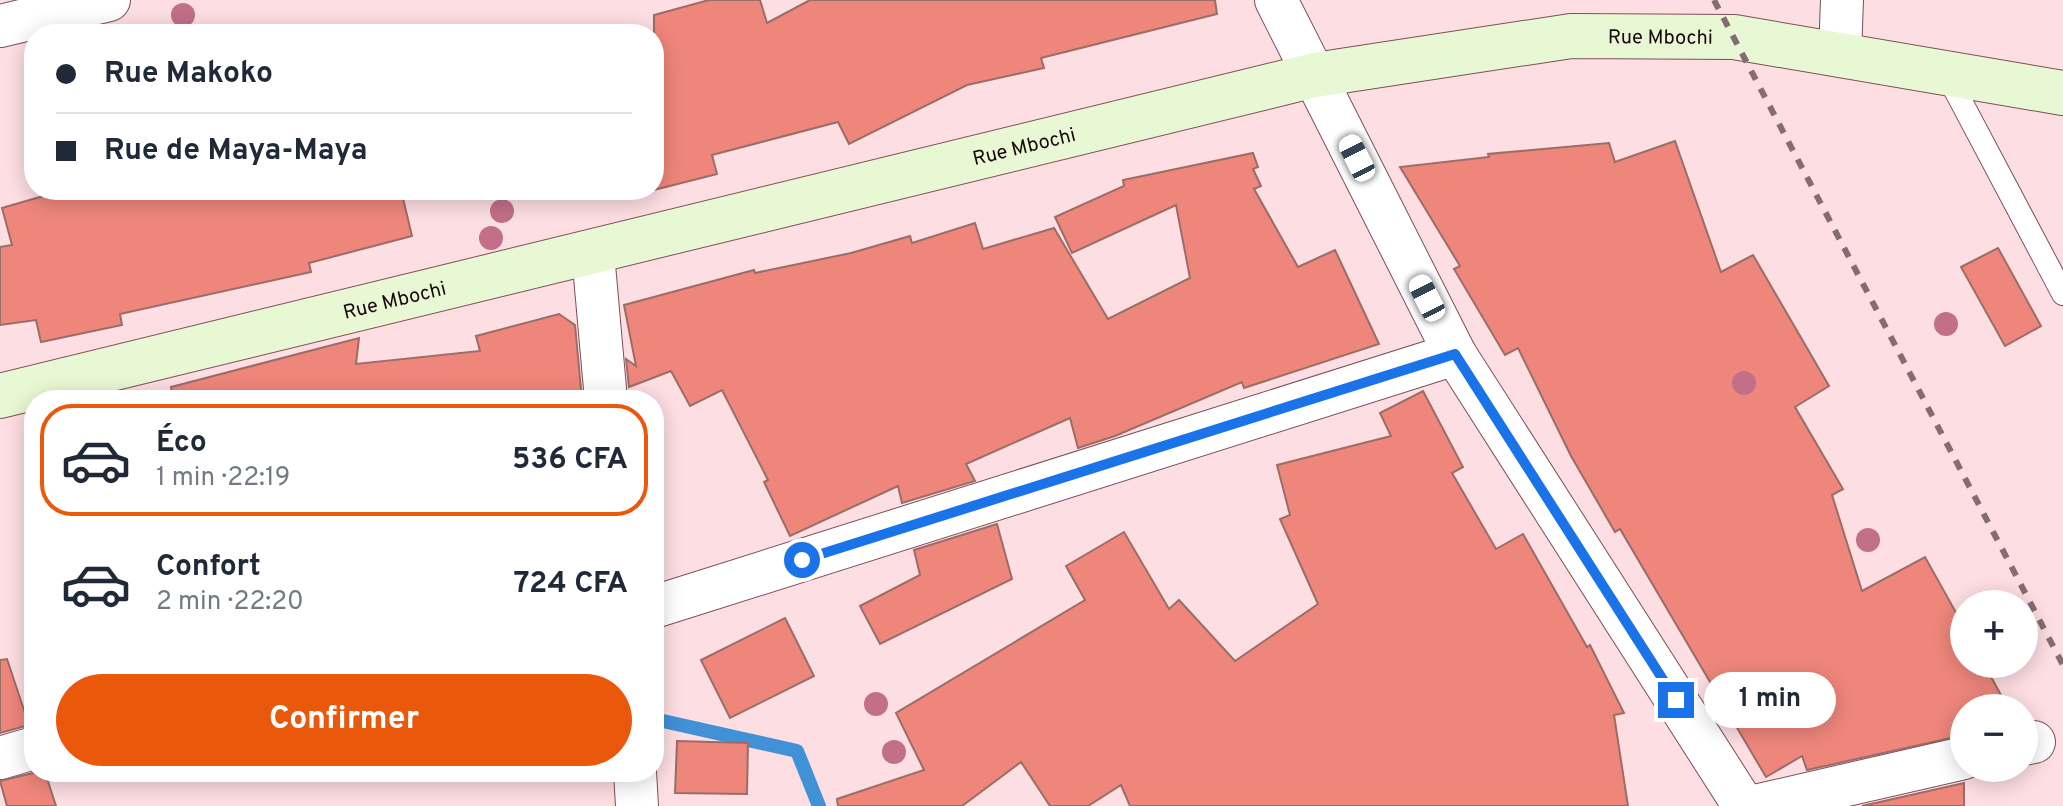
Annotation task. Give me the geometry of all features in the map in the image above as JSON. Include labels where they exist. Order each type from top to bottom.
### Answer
[{"type":"main road","name":"Rue Mbochi","points":[[25,390],[593,254],[1315,75],[1571,36],[1734,37],[2063,93]]},
{"type":"main road","name":"Rue Mbochi","points":[[0,396],[24,390]]},
{"type":"street","points":[[0,26],[109,0]]},
{"type":"street","points":[[1276,0],[1455,354],[1744,806]]},
{"type":"street","points":[[1840,54],[1842,0]]},
{"type":"street","points":[[593,254],[605,390]]},
{"type":"street","points":[[664,604],[1455,354]]},
{"type":"street","points":[[0,758],[24,751]]},
{"type":"street","points":[[1755,806],[1950,761]]},
{"type":"street","points":[[636,782],[637,806]]},
{"type":"lane","points":[[1946,73],[2063,294]]},
{"type":"building","points":[[709,0],[760,0],[767,23],[810,0],[1215,0],[1217,14],[1041,58],[1044,68],[967,85],[849,144],[838,122],[712,155],[717,174],[664,187],[664,24],[654,24],[654,15]]},
{"type":"building","points":[[1675,141],[1721,272],[1753,255],[1829,386],[1795,407],[1843,489],[1832,495],[1862,591],[1925,557],[1950,602],[1950,678],[1992,678],[2000,694],[1950,694],[1950,738],[1807,770],[1802,756],[1766,777],[1620,529],[1615,532],[1571,456],[1518,348],[1505,355],[1454,269],[1460,266],[1400,167],[1489,157],[1488,154],[1609,143],[1615,162]]},
{"type":"building","points":[[1253,153],[1258,167],[1253,169],[1261,186],[1254,189],[1298,267],[1335,250],[1379,344],[1244,388],[1242,382],[1115,436],[1078,448],[1070,418],[966,464],[975,481],[902,503],[898,486],[790,536],[764,482],[768,480],[722,390],[690,406],[671,371],[629,387],[626,359],[636,366],[624,305],[754,270],[755,273],[851,253],[910,236],[912,243],[975,223],[983,249],[1054,228],[1108,319],[1190,278],[1176,205],[1072,253],[1055,217],[1124,186],[1123,180]]},
{"type":"building","points":[[30,200],[403,200],[412,236],[309,263],[311,272],[120,314],[122,325],[41,342],[36,320],[0,325],[0,247],[12,245],[2,208]]},
{"type":"building","points":[[1998,248],[2041,326],[2005,346],[1961,267]]},
{"type":"building","points":[[559,314],[575,325],[581,390],[171,390],[171,387],[359,338],[356,364],[480,351],[476,336]]},
{"type":"building","points":[[1423,391],[1463,467],[1452,473],[1496,549],[1523,534],[1587,647],[1590,645],[1624,713],[1614,715],[1628,806],[1130,806],[1121,785],[1088,806],[1050,806],[1021,762],[962,806],[838,806],[837,799],[924,770],[896,713],[1085,600],[1066,566],[1124,532],[1169,609],[1179,600],[1235,661],[1318,604],[1280,519],[1290,515],[1277,465],[1391,436],[1380,413]]},
{"type":"building","points":[[997,524],[1012,579],[880,644],[860,606],[920,575],[914,550]]},
{"type":"building","points":[[785,618],[814,676],[730,718],[701,660]]},
{"type":"building","points":[[7,659],[24,710],[24,726],[0,733],[0,660]]},
{"type":"building","points":[[677,741],[748,743],[747,794],[675,793]]},
{"type":"building","points":[[24,775],[24,782],[48,782],[56,806],[7,806],[0,781]]},
{"type":"building","points":[[1964,783],[1964,806],[1862,806]]},
{"type":"waterway","points":[[664,721],[797,751],[819,806]]},
{"type":"railway","points":[[1714,0],[2063,665]]},
{"type":"route","points":[[802,560],[1455,354],[1676,700]]}]
